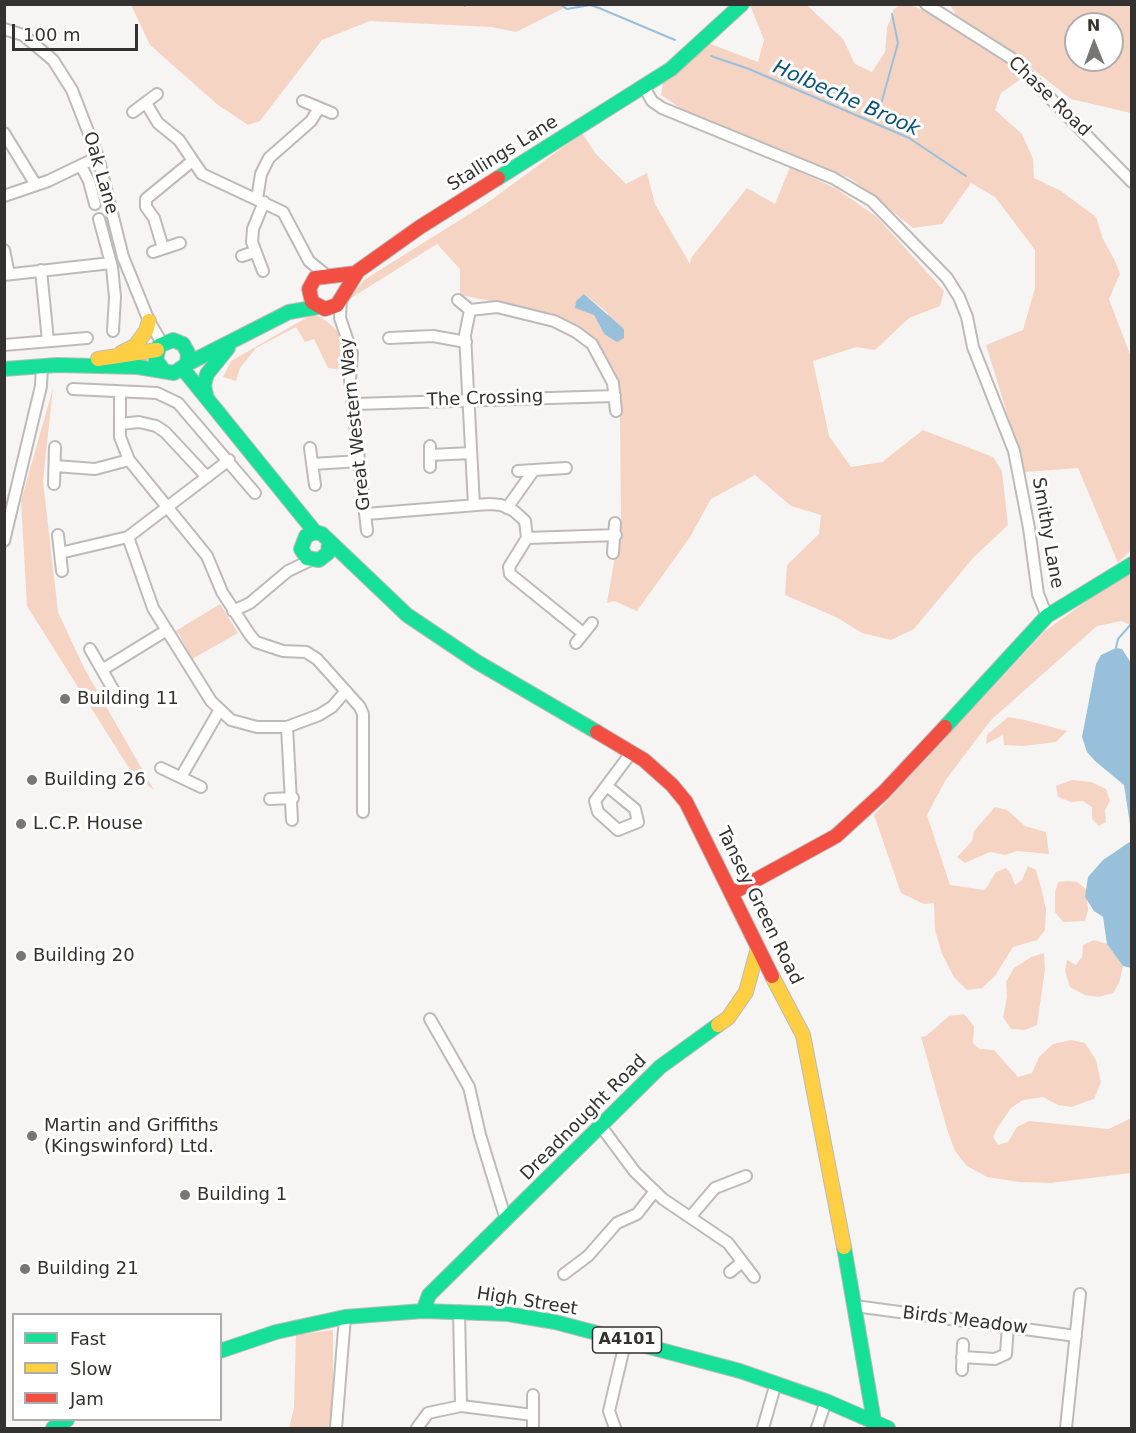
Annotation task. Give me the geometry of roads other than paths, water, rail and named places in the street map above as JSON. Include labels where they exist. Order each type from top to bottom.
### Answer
[{"type":"street","name":"Stallings Lane","points":[[342,297],[356,273],[420,227],[670,69],[742,4]]},
{"type":"street","name":"Chase Road","points":[[926,4],[1011,58],[1131,182]]},
{"type":"street","name":"Oak Lane","points":[[4,29],[23,35],[53,60],[72,90],[98,157],[123,257],[160,347]]},
{"type":"street","name":"Smithy Lane","points":[[644,87],[652,101],[662,108],[791,163],[833,178],[872,201],[947,278],[959,297],[967,317],[973,347],[1014,451],[1029,528],[1038,594],[1047,616],[884,792],[836,836],[732,893]]},
{"type":"street","points":[[133,112],[157,94]]},
{"type":"street","points":[[303,101],[332,113]]},
{"type":"street","points":[[146,103],[158,123],[179,140],[191,162],[210,180],[284,212],[309,261],[312,303],[340,318],[342,297],[340,282],[309,261]]},
{"type":"street","points":[[263,272],[254,252],[253,229],[260,201],[261,174],[269,158],[311,122],[319,108]]},
{"type":"street","points":[[4,133],[36,185]]},
{"type":"street","points":[[4,196],[36,185],[98,157]]},
{"type":"street","points":[[180,243],[158,250],[154,218],[146,207],[146,199],[191,162]]},
{"type":"street","points":[[81,165],[90,181],[95,204]]},
{"type":"street","points":[[99,219],[111,263],[115,297],[113,331]]},
{"type":"street","points":[[4,250],[7,274],[111,263]]},
{"type":"street","points":[[242,256],[254,252]]},
{"type":"street","points":[[41,270],[48,341]]},
{"type":"street","points":[[289,312],[310,286],[328,275],[356,273]]},
{"type":"street","points":[[57,365],[138,367],[174,373],[289,312],[337,305],[342,297]]},
{"type":"street","points":[[458,300],[470,310],[497,307],[554,321],[576,332],[592,344],[613,383],[616,411]]},
{"type":"street","points":[[470,310],[467,316],[466,342],[474,505]]},
{"type":"street","name":"Great Western Way","points":[[340,318],[350,340],[352,353],[350,380],[355,404],[367,531]]},
{"type":"street","points":[[116,356],[135,346],[146,331],[149,321]]},
{"type":"street","points":[[389,338],[405,332],[466,342]]},
{"type":"street","points":[[4,345],[87,338]]},
{"type":"street","points":[[4,369],[57,365],[116,356],[160,347],[173,340],[186,348],[234,341]]},
{"type":"street","points":[[206,395],[204,385],[207,374],[234,341]]},
{"type":"street","points":[[160,347],[156,360],[164,371]]},
{"type":"street","points":[[185,367],[186,348]]},
{"type":"street","points":[[4,541],[41,386],[42,366]]},
{"type":"street","name":"Tansey Green Road","points":[[185,367],[298,514],[306,540],[317,559],[359,572]]},
{"type":"street","points":[[73,389],[157,393],[178,403],[255,493]]},
{"type":"street","points":[[120,392],[122,445],[129,460],[207,556],[233,611],[256,642],[283,651],[306,652],[317,659],[363,714],[363,812]]},
{"type":"street","name":"The Crossing","points":[[355,404],[615,396]]},
{"type":"street","points":[[120,424],[146,423],[165,432],[207,477]]},
{"type":"street","points":[[54,484],[55,447]]},
{"type":"street","points":[[310,448],[315,485]]},
{"type":"street","points":[[430,467],[430,450],[471,453]]},
{"type":"street","points":[[55,466],[95,468],[129,460]]},
{"type":"street","points":[[60,553],[128,537],[229,460]]},
{"type":"street","points":[[312,464],[360,461]]},
{"type":"street","points":[[518,471],[566,468]]},
{"type":"street","points":[[507,508],[534,470]]},
{"type":"street","points":[[366,514],[489,504],[507,508],[525,521],[527,538],[509,567],[510,573],[579,638],[592,623]]},
{"type":"street","points":[[613,553],[615,523]]},
{"type":"street","points":[[58,535],[62,571]]},
{"type":"street","points":[[527,538],[615,535]]},
{"type":"street","name":"Tansey Green Road","points":[[306,540],[325,536],[329,543],[359,572],[407,615],[477,662],[644,760],[672,785],[686,802],[803,1035],[855,1306],[874,1421]]},
{"type":"street","points":[[128,537],[153,608],[219,711],[231,720],[251,725],[287,727],[319,715],[332,707],[346,691]]},
{"type":"street","points":[[288,571],[306,540]]},
{"type":"street","points":[[233,611],[249,603],[288,571],[328,553],[329,543]]},
{"type":"street","points":[[1047,616],[1131,564]]},
{"type":"street","points":[[102,670],[167,630]]},
{"type":"street","points":[[90,649],[114,691]]},
{"type":"street","points":[[181,777],[219,711]]},
{"type":"street","points":[[287,727],[293,798],[292,820]]},
{"type":"street","points":[[607,786],[631,753]]},
{"type":"street","points":[[161,768],[201,788]]},
{"type":"street","points":[[270,799],[293,798]]},
{"type":"street","name":"Dreadnought Road","points":[[423,1311],[429,1295],[660,1067],[728,1018],[746,992],[758,948]]},
{"type":"street","points":[[430,1019],[469,1087],[480,1135],[506,1220]]},
{"type":"street","points":[[600,1125],[635,1172],[655,1191],[728,1243],[754,1277]]},
{"type":"street","points":[[691,1216],[715,1188],[746,1176]]},
{"type":"street","points":[[730,1182],[735,1194]]},
{"type":"street","points":[[564,1274],[588,1256],[616,1223],[637,1214],[655,1191]]},
{"type":"street","points":[[729,1272],[742,1262]]},
{"type":"street","points":[[576,1265],[584,1275]]},
{"type":"street","points":[[1066,1428],[1080,1294]]},
{"type":"street","name":"Birds Meadow","points":[[855,1306],[1076,1336]]},
{"type":"street","name":"High Street","points":[[222,1350],[298,1327],[345,1317],[423,1311],[508,1314],[555,1322],[626,1339],[776,1383],[826,1401],[888,1428]]},
{"type":"street","points":[[459,1311],[461,1406]]},
{"type":"street","points":[[336,1428],[345,1317]]},
{"type":"street","points":[[962,1357],[995,1359],[1006,1354],[1008,1325]]},
{"type":"street","points":[[618,1424],[609,1412],[626,1339]]},
{"type":"street","points":[[962,1370],[963,1344]]},
{"type":"street","points":[[764,1428],[776,1383]]},
{"type":"street","points":[[533,1395],[533,1427]]},
{"type":"street","points":[[817,1428],[826,1401]]},
{"type":"street","points":[[417,1428],[428,1413],[461,1406],[533,1415]]},
{"type":"water","points":[[584,294],[624,329],[624,338],[617,342],[604,334],[594,315],[575,308],[576,301]]},
{"type":"water","points":[[1116,648],[1122,649],[1131,663],[1131,831],[1124,785],[1087,752],[1082,737],[1096,664],[1101,655]]},
{"type":"water","points":[[1131,841],[1131,968],[1123,966],[1107,944],[1103,917],[1094,911],[1085,897],[1088,877],[1103,860]]},
{"type":"waterway","name":"Holbeche Brook","points":[[522,4],[541,4]]},
{"type":"waterway","name":"Holbeche Brook","points":[[559,4],[567,9],[590,5],[675,40]]},
{"type":"waterway","points":[[881,104],[898,43],[892,14]]},
{"type":"waterway","name":"Holbeche Brook","points":[[711,56],[749,69],[909,138],[966,176]]},
{"type":"waterway","points":[[1116,648],[1118,639],[1132,623]]},
{"type":"place","name":"Building 11","points":[[65,699]]},
{"type":"place","name":"Building 26","points":[[32,780]]},
{"type":"place","name":"L.C.P. House","points":[[21,824]]},
{"type":"place","name":"Building 20","points":[[21,956]]},
{"type":"place","name":"Martin and Griffiths (Kingswinford) Ltd.","points":[[32,1136]]},
{"type":"place","name":"Building 1","points":[[185,1195]]},
{"type":"place","name":"Building 21","points":[[25,1269]]}]
